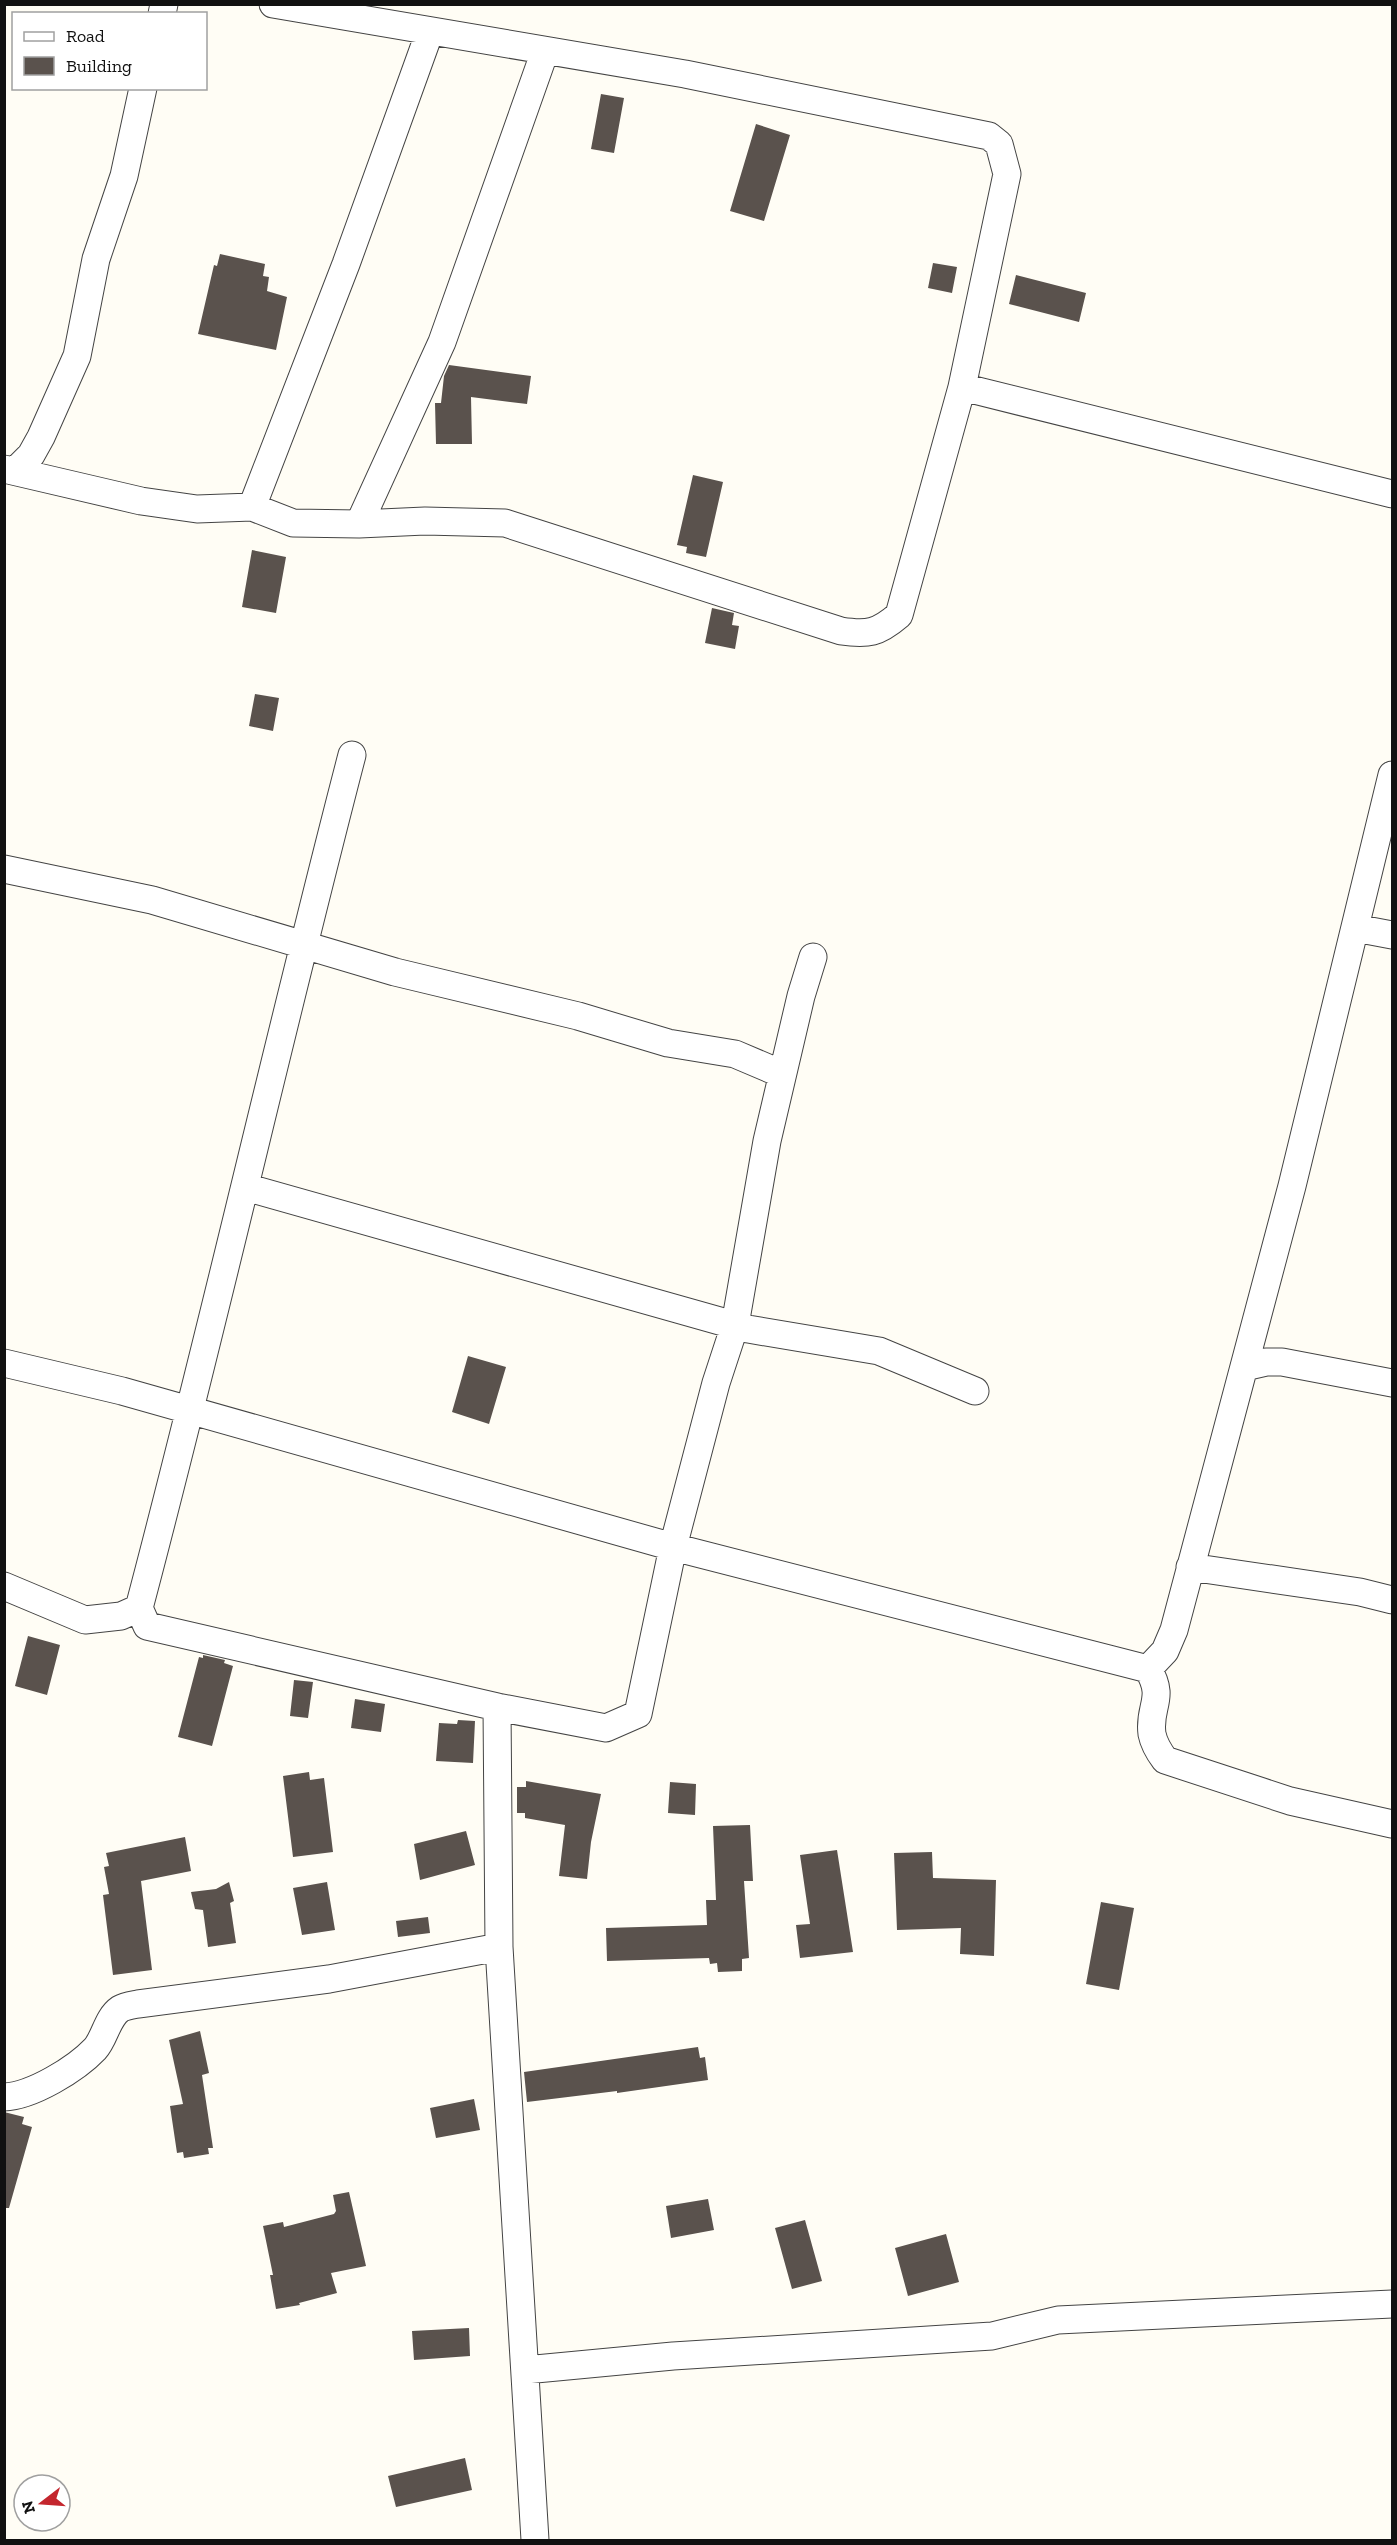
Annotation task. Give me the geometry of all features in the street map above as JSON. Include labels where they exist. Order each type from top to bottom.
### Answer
[{"type":"street","points":[[10,470],[141,501],[197,509],[252,507],[293,523],[359,524],[425,521],[505,523],[841,631],[864,634],[876,631],[899,615],[962,387],[1006,174],[999,144],[989,136],[685,74],[273,4]]},
{"type":"street","points":[[252,507],[346,264],[430,31]]},
{"type":"street","points":[[359,524],[442,342],[545,51]]},
{"type":"street","points":[[10,470],[31,455],[77,356],[96,259],[124,177],[143,90]]},
{"type":"street","points":[[962,387],[1392,494]]},
{"type":"street","points":[[352,755],[303,943],[191,1411],[139,1608],[147,1626],[497,1707],[606,1728],[638,1714],[673,1547],[716,1383],[735,1325],[767,1141],[813,957]]},
{"type":"street","points":[[1148,1669],[1166,1651],[1174,1630],[1294,1174],[1392,775]]},
{"type":"street","points":[[4,869],[152,900],[395,972],[578,1016],[668,1043],[735,1054],[782,1074]]},
{"type":"street","points":[[1355,928],[1392,935]]},
{"type":"street","points":[[245,1187],[735,1325],[879,1351],[975,1391]]},
{"type":"street","points":[[1244,1367],[1266,1362],[1282,1362],[1392,1383]]},
{"type":"street","points":[[4,1363],[122,1391],[673,1547],[1148,1669],[1156,1682],[1157,1696],[1152,1716],[1152,1733],[1164,1760],[1290,1802],[1392,1824]]},
{"type":"street","points":[[1190,1567],[1360,1592],[1392,1600]]},
{"type":"street","points":[[4,1586],[85,1620],[121,1616],[139,1608]]},
{"type":"street","points":[[497,1707],[499,1947],[535,2541]]},
{"type":"street","points":[[4,2097],[44,2085],[76,2064],[96,2048],[110,2022],[121,2009],[138,2004],[329,1979],[499,1947]]},
{"type":"street","points":[[525,2370],[673,2356],[992,2336],[1058,2320],[1392,2304]]},
{"type":"building","points":[[601,94],[624,98],[614,153],[591,149]]},
{"type":"building","points":[[756,124],[790,135],[764,221],[730,211]]},
{"type":"building","points":[[220,254],[265,264],[263,276],[269,277],[267,291],[287,297],[276,350],[198,334],[214,265],[217,266]]},
{"type":"building","points":[[933,263],[957,267],[952,293],[928,288]]},
{"type":"building","points":[[1016,275],[1086,293],[1079,322],[1009,304]]},
{"type":"building","points":[[449,365],[531,376],[527,404],[471,397],[472,444],[436,444],[435,403],[441,403],[444,376]]},
{"type":"building","points":[[693,475],[723,482],[706,557],[686,553],[687,547],[677,545]]},
{"type":"building","points":[[252,550],[286,557],[276,613],[242,607]]},
{"type":"building","points":[[712,608],[734,613],[732,625],[739,626],[735,649],[705,643]]},
{"type":"building","points":[[255,694],[279,698],[273,731],[249,726]]},
{"type":"building","points":[[468,1356],[506,1367],[489,1424],[452,1412]]},
{"type":"building","points":[[28,1636],[60,1645],[47,1695],[15,1686]]},
{"type":"building","points":[[203,1655],[225,1660],[224,1663],[233,1666],[212,1746],[178,1737],[199,1657],[203,1658]]},
{"type":"building","points":[[294,1680],[313,1682],[308,1718],[290,1716]]},
{"type":"building","points":[[355,1699],[385,1704],[381,1732],[351,1728]]},
{"type":"building","points":[[458,1720],[475,1721],[473,1763],[436,1761],[439,1723],[457,1724]]},
{"type":"building","points":[[309,1772],[310,1780],[324,1778],[333,1852],[293,1857],[283,1776]]},
{"type":"building","points":[[526,1781],[601,1794],[591,1842],[587,1879],[559,1876],[565,1825],[525,1818],[525,1813],[517,1813],[517,1787],[526,1787]]},
{"type":"building","points":[[670,1782],[696,1784],[695,1815],[668,1813]]},
{"type":"building","points":[[750,1825],[753,1881],[744,1881],[749,1958],[742,1959],[742,1971],[718,1972],[717,1963],[710,1964],[709,1958],[607,1961],[606,1928],[707,1925],[706,1900],[716,1900],[713,1826]]},
{"type":"building","points":[[466,1831],[475,1865],[420,1880],[414,1844]]},
{"type":"building","points":[[185,1837],[191,1871],[141,1881],[152,1970],[113,1975],[103,1895],[109,1894],[104,1867],[109,1866],[106,1853]]},
{"type":"building","points":[[837,1850],[853,1952],[800,1958],[796,1925],[810,1924],[800,1855]]},
{"type":"building","points":[[932,1852],[933,1878],[996,1880],[994,1956],[960,1954],[961,1928],[897,1930],[894,1853]]},
{"type":"building","points":[[229,1882],[234,1901],[230,1903],[236,1943],[208,1947],[203,1910],[195,1909],[191,1892],[216,1889]]},
{"type":"building","points":[[327,1882],[335,1930],[302,1935],[293,1888]]},
{"type":"building","points":[[1101,1902],[1134,1908],[1119,1990],[1086,1984]]},
{"type":"building","points":[[428,1917],[430,1933],[398,1937],[396,1921]]},
{"type":"building","points":[[200,2031],[209,2073],[202,2075],[213,2148],[208,2148],[209,2154],[184,2158],[183,2152],[177,2153],[170,2106],[183,2104],[169,2040]]},
{"type":"building","points":[[698,2047],[700,2058],[705,2057],[708,2080],[617,2093],[617,2091],[527,2102],[524,2072]]},
{"type":"building","points":[[474,2099],[480,2130],[436,2138],[430,2108]]},
{"type":"building","points":[[4,2112],[24,2117],[22,2124],[32,2127],[9,2208],[4,2208]]},
{"type":"building","points":[[349,2192],[366,2266],[331,2273],[337,2293],[299,2303],[300,2305],[276,2309],[270,2275],[273,2275],[263,2226],[283,2222],[284,2227],[334,2214],[336,2211],[333,2195]]},
{"type":"building","points":[[708,2199],[714,2230],[671,2238],[666,2206]]},
{"type":"building","points":[[805,2220],[822,2281],[792,2289],[775,2228]]},
{"type":"building","points":[[946,2234],[959,2282],[908,2296],[895,2248]]},
{"type":"building","points":[[469,2328],[470,2356],[414,2360],[412,2331]]},
{"type":"building","points":[[465,2458],[472,2490],[396,2507],[388,2476]]}]
